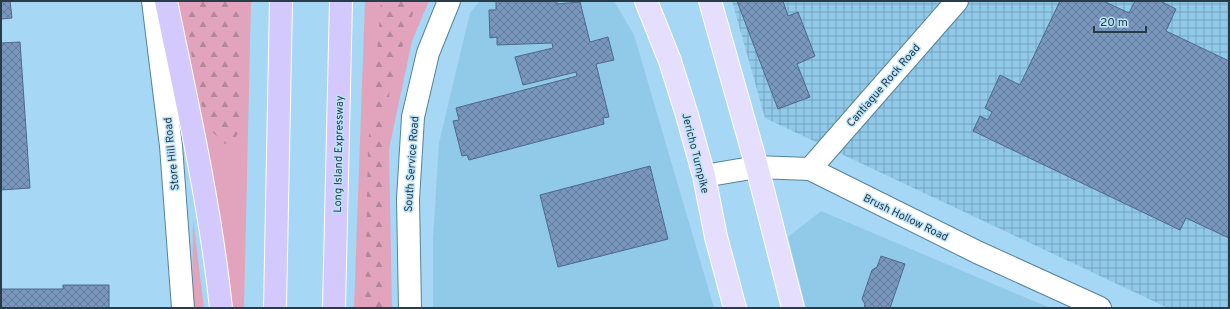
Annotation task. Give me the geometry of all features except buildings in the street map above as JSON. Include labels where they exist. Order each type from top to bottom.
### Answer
[{"type":"highway","points":[[166,1],[197,150],[216,260],[221,308]]},
{"type":"highway","points":[[275,308],[281,1]]},
{"type":"highway","name":"Long Island Expressway","points":[[334,308],[341,1]]},
{"type":"main road","name":"Store Hill Road","points":[[153,1],[171,146],[183,308]]},
{"type":"main road","name":"South Service Road","points":[[410,308],[408,200],[413,117],[428,54],[449,1]]},
{"type":"main road","name":"Jericho Turnpike","points":[[646,1],[670,61],[704,176],[714,231],[735,308]]},
{"type":"main road","points":[[710,1],[757,167],[793,308]]},
{"type":"main road","name":"Cantiague Rock Road","points":[[810,169],[957,1]]},
{"type":"main road","name":"Brush Hollow Road","points":[[704,176],[757,167],[810,169],[977,252],[1100,308]]},
{"type":"shaded area","points":[[480,1],[614,1],[634,35],[714,308],[433,308],[433,239],[439,143],[470,13]]},
{"type":"shaded area","points":[[732,1],[1229,1],[1229,308],[1168,308],[765,118]]},
{"type":"shaded area","points":[[821,211],[1050,308],[806,308],[788,237]]},
{"type":"green space","points":[[173,1],[251,1],[244,308],[228,308]]},
{"type":"green space","points":[[188,1],[242,1],[240,131],[232,142],[225,144],[208,128],[197,89],[187,27]]},
{"type":"green space","points":[[365,1],[429,1],[412,41],[389,149],[392,308],[354,308]]},
{"type":"green space","points":[[381,1],[417,1],[391,82],[384,131],[385,308],[365,308],[368,144],[373,104]]},
{"type":"green space","points":[[193,219],[204,308],[192,308]]}]
